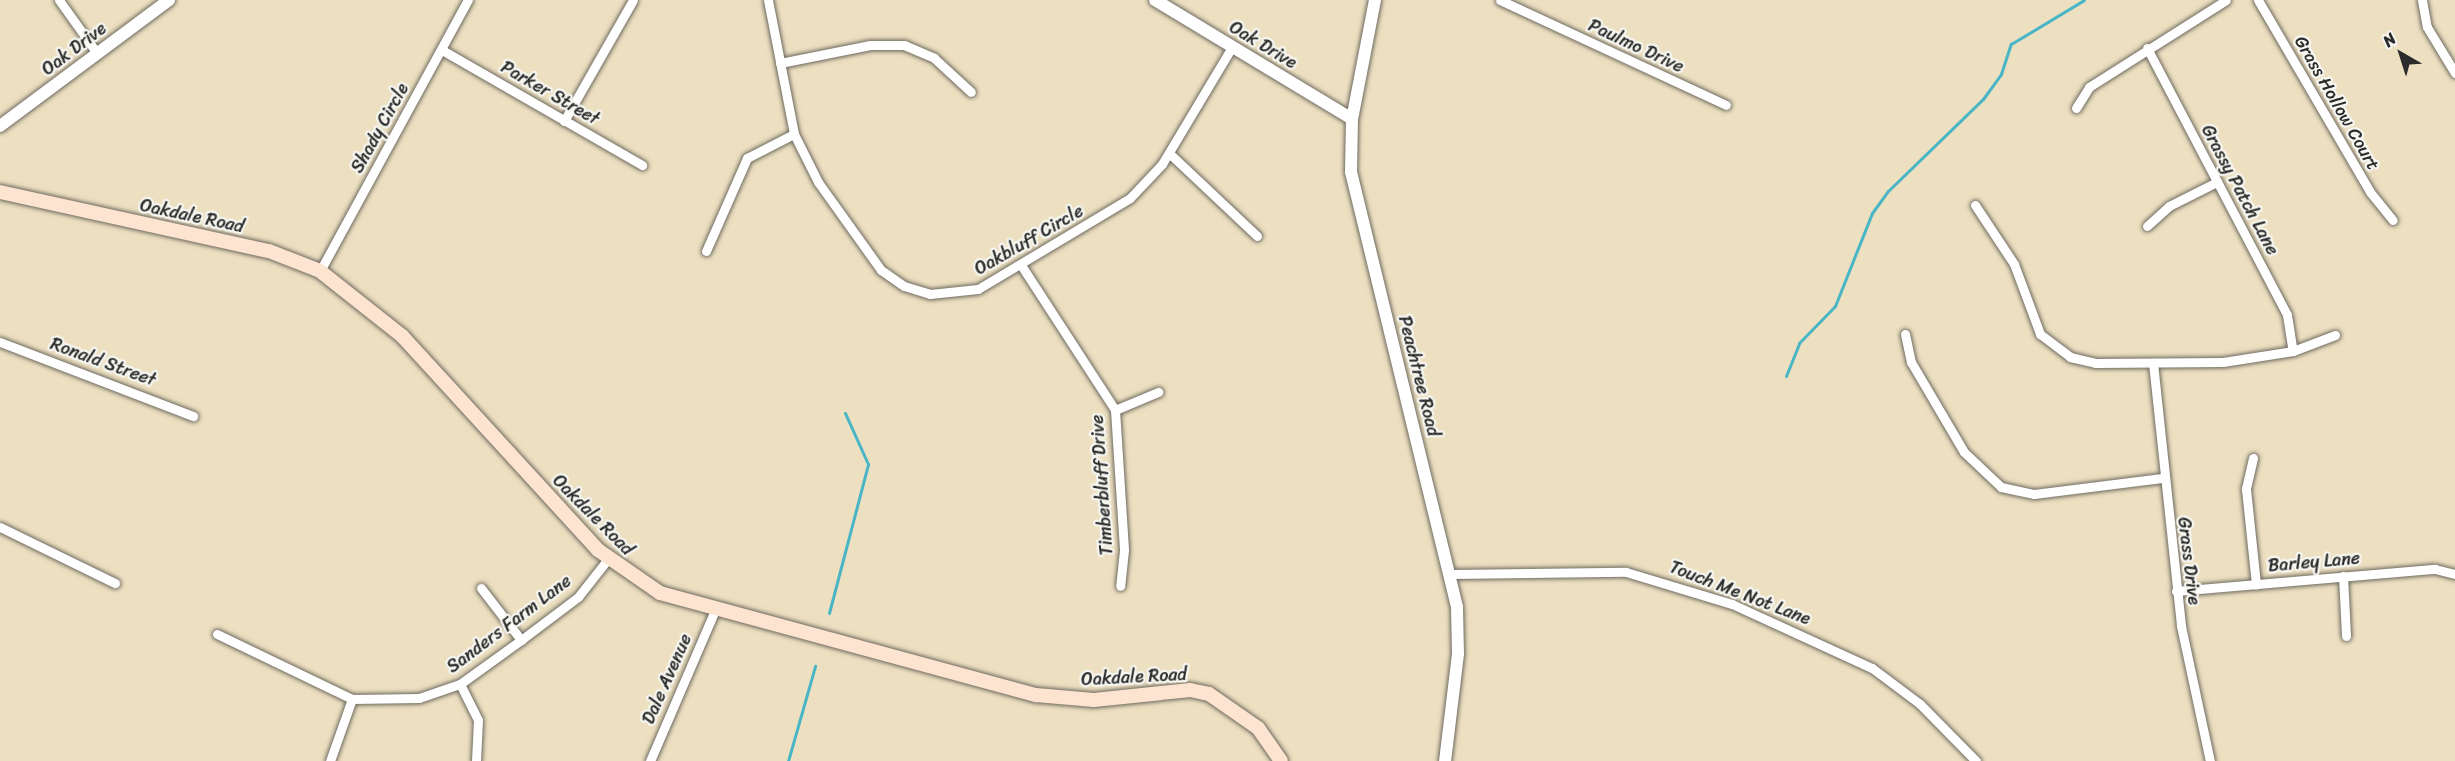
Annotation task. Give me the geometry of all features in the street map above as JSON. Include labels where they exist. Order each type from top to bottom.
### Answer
[{"type":"main road","name":"Oakdale Road","points":[[0,192],[269,251],[320,272],[402,336],[608,559],[660,593],[715,610],[1036,695],[1094,700],[1190,690],[1209,694],[1258,728],[1281,761]]},
{"type":"street","points":[[59,0],[97,53]]},
{"type":"street","name":"Oak Drive","points":[[0,126],[169,0]]},
{"type":"street","name":"Shady Circle","points":[[320,272],[468,0]]},
{"type":"street","points":[[564,121],[633,0]]},
{"type":"street","name":"Oakbluff Circle","points":[[768,0],[794,134],[818,182],[871,259],[904,286],[953,295],[978,289],[1130,198],[1168,153],[1232,47]]},
{"type":"street","name":"Oak Drive","points":[[1155,0],[1352,119]]},
{"type":"street","name":"Peachtree Road","points":[[1375,0],[1352,119],[1351,172],[1359,220],[1451,574],[1458,654],[1445,761]]},
{"type":"street","name":"Paulmo Drive","points":[[1500,0],[1726,105]]},
{"type":"street","points":[[2076,108],[2089,87],[2147,48],[2226,0]]},
{"type":"street","name":"Grass Hollow Court","points":[[2258,0],[2370,192],[2393,220]]},
{"type":"street","points":[[2422,0],[2427,27],[2455,73]]},
{"type":"street","points":[[780,63],[870,45],[904,45],[940,62],[971,92]]},
{"type":"street","name":"Grassy Patch Lane","points":[[2147,48],[2287,315],[2293,351]]},
{"type":"street","name":"Parker Street","points":[[442,50],[642,165]]},
{"type":"street","points":[[706,251],[747,158],[794,134]]},
{"type":"street","points":[[1168,153],[1257,236]]},
{"type":"street","points":[[2147,226],[2169,206],[2217,182]]},
{"type":"street","points":[[1975,205],[2014,264],[2033,322],[2049,344],[2082,361],[2223,362],[2293,351],[2335,335]]},
{"type":"street","name":"Timberbluff Drive","points":[[1021,265],[1115,411],[1124,550],[1119,586]]},
{"type":"street","points":[[1905,334],[1911,362],[1964,452],[2001,487],[2034,494],[2162,478]]},
{"type":"street","name":"Ronald Street","points":[[0,342],[193,416]]},
{"type":"street","name":"Grass Drive","points":[[2153,363],[2162,478],[2176,591],[2210,761]]},
{"type":"street","points":[[1115,411],[1158,392]]},
{"type":"street","points":[[2253,458],[2246,489],[2256,584]]},
{"type":"street","points":[[0,527],[115,584]]},
{"type":"street","name":"Sanders Farm Lane","points":[[217,634],[352,699],[419,698],[460,684],[521,640],[578,597],[608,559]]},
{"type":"street","name":"Barley Lane","points":[[2176,591],[2435,569],[2455,574]]},
{"type":"street","name":"Touch Me Not Lane","points":[[1451,574],[1626,572],[1732,604],[1872,668],[1920,704],[1976,761]]},
{"type":"street","points":[[2343,576],[2346,636]]},
{"type":"street","points":[[481,588],[521,640]]},
{"type":"street","name":"Dale Avenue","points":[[650,761],[715,610]]},
{"type":"street","points":[[460,684],[478,720],[476,761]]},
{"type":"street","points":[[330,761],[352,699]]},
{"type":"waterway","points":[[1786,376],[1799,343],[1835,306],[1872,213],[1888,191],[1983,99],[2001,74],[2011,44],[2084,0]]},
{"type":"waterway","points":[[829,613],[868,464],[845,413]]},
{"type":"waterway","points":[[788,761],[815,666]]}]
